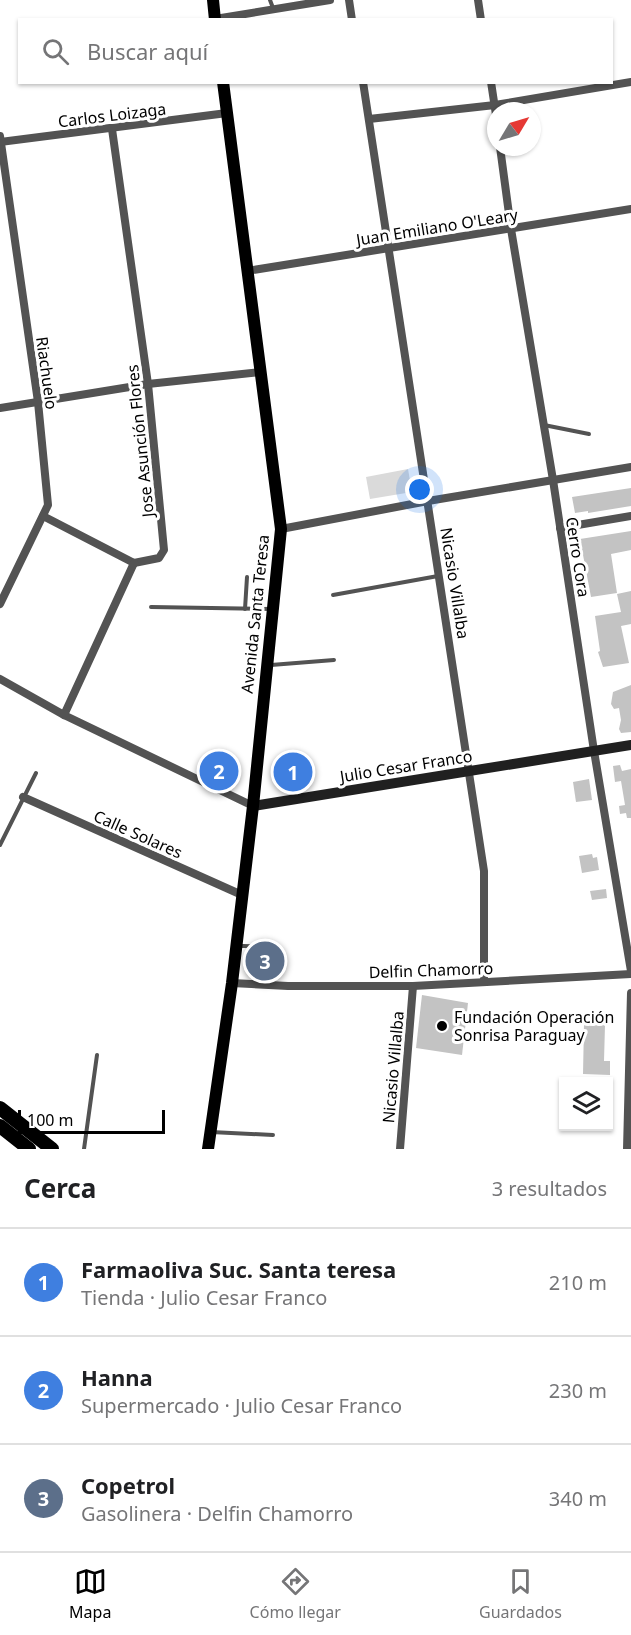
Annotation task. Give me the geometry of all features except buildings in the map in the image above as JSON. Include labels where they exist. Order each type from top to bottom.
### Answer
[{"type":"highway","points":[[0,1108],[52,1149]]},
{"type":"highway","points":[[1,1129],[29,1149]]},
{"type":"main road","points":[[214,0],[215,18]]},
{"type":"main road","name":"Avenida Santa Teresa","points":[[208,1149],[237,945],[281,530],[223,84]]},
{"type":"street","points":[[221,18],[330,0]]},
{"type":"street","points":[[349,0],[352,18]]},
{"type":"street","points":[[478,0],[481,18]]},
{"type":"street","points":[[513,102],[631,82]]},
{"type":"street","name":"Nicasio Villalba","points":[[363,84],[484,871],[484,982]]},
{"type":"street","points":[[491,84],[494,102]]},
{"type":"street","points":[[369,119],[487,106]]},
{"type":"street","name":"Carlos Loizaga","points":[[0,142],[227,113]]},
{"type":"street","name":"Jose Asunción Flores","points":[[112,129],[148,384],[164,550],[159,558],[134,563]]},
{"type":"street","name":"Riachuelo","points":[[0,136],[38,402],[48,505],[0,604]]},
{"type":"street","name":"Cerro Cora","points":[[501,156],[594,751],[631,972]]},
{"type":"street","name":"Juan Emiliano O'Leary","points":[[247,271],[631,209]]},
{"type":"street","points":[[0,408],[148,384],[260,372]]},
{"type":"street","points":[[281,530],[428,501],[631,467]]},
{"type":"street","points":[[43,516],[134,563],[64,715]]},
{"type":"street","points":[[560,528],[631,516]]},
{"type":"street","points":[[0,679],[64,715],[253,806]]},
{"type":"street","name":"Julio Cesar Franco","points":[[253,806],[631,745]]},
{"type":"street","name":"Calle Solares","points":[[23,797],[242,895]]},
{"type":"street","name":"Delfin Chamorro","points":[[232,983],[413,986],[631,972]]},
{"type":"street","name":"Nicasio Villalba","points":[[400,1149],[413,986]]},
{"type":"street","points":[[627,1149],[631,993]]},
{"type":"lane","points":[[270,0],[273,9]]},
{"type":"lane","points":[[544,425],[589,434]]},
{"type":"lane","points":[[333,595],[440,575]]},
{"type":"lane","points":[[245,609],[246,577]]},
{"type":"lane","points":[[151,607],[273,609]]},
{"type":"lane","points":[[267,666],[334,660]]},
{"type":"lane","points":[[0,845],[36,773]]},
{"type":"lane","points":[[237,945],[257,947],[266,954],[262,984]]},
{"type":"lane","points":[[84,1149],[97,1054]]},
{"type":"lane","points":[[211,1132],[273,1135]]},
{"type":"shaded area","points":[[408,469],[412,492],[370,499],[366,477]]},
{"type":"place","name":"Hanna","points":[[219,771]]},
{"type":"place","name":"Farmaoliva Suc. Santa teresa","points":[[293,772]]},
{"type":"place","name":"Copetrol","points":[[265,961]]},
{"type":"place","name":"Fundación Operación Sonrisa Paraguay","points":[[442,1026]]}]
